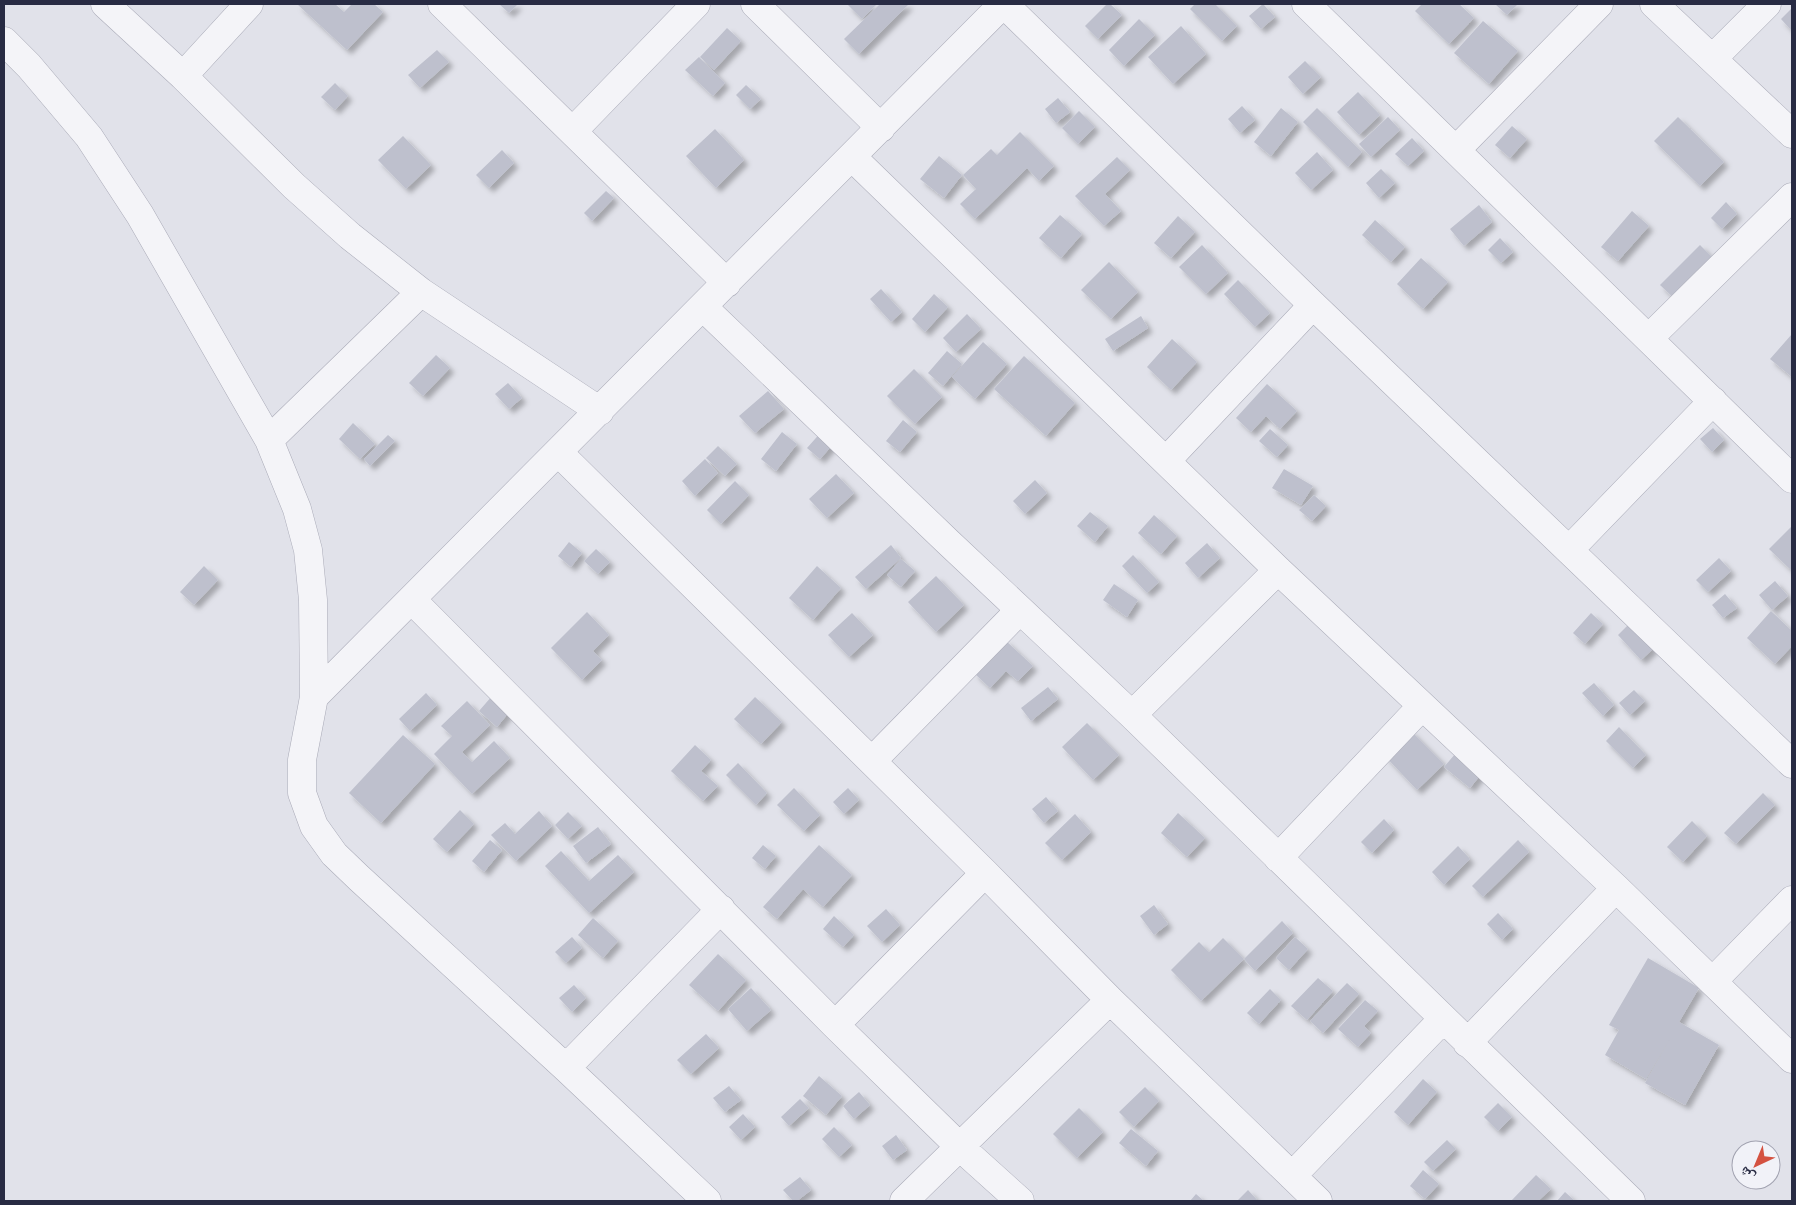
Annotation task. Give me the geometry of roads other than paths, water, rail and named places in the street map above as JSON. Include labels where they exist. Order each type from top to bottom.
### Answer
[{"type":"street","points":[[106,4],[183,76],[294,186],[350,236],[421,292],[600,411]]},
{"type":"street","points":[[183,76],[249,4]]},
{"type":"street","points":[[442,4],[727,283]]},
{"type":"street","points":[[572,131],[696,4]]},
{"type":"street","points":[[755,4],[881,128]]},
{"type":"street","points":[[314,697],[1004,4],[1313,305],[1792,764]]},
{"type":"street","points":[[1306,4],[1792,478]]},
{"type":"street","points":[[1456,150],[1599,4]]},
{"type":"street","points":[[1654,4],[1792,134]]},
{"type":"street","points":[[1713,58],[1767,4]]},
{"type":"street","points":[[4,41],[29,66],[89,137],[140,215],[269,440],[297,509],[308,550],[313,600],[314,697],[302,760],[302,793],[314,826],[334,854],[359,878],[566,1068],[707,1201]]},
{"type":"street","points":[[852,157],[1278,570],[1616,888],[1792,1059]]},
{"type":"street","points":[[1649,338],[1792,197]]},
{"type":"street","points":[[269,440],[421,292]]},
{"type":"street","points":[[1166,462],[1313,305]]},
{"type":"street","points":[[703,307],[1132,715],[1631,1201]]},
{"type":"street","points":[[1568,550],[1713,401]]},
{"type":"street","points":[[559,453],[985,873],[1110,1000],[1318,1201]]},
{"type":"street","points":[[1132,715],[1278,570]]},
{"type":"street","points":[[412,600],[835,1025],[960,1147],[1020,1201]]},
{"type":"street","points":[[872,762],[1020,610]]},
{"type":"street","points":[[1278,858],[1422,706]]},
{"type":"street","points":[[835,1025],[985,873]]},
{"type":"street","points":[[1468,1043],[1616,888]]},
{"type":"street","points":[[1713,981],[1792,900]]},
{"type":"street","points":[[566,1068],[721,909]]},
{"type":"street","points":[[904,1201],[1110,1000]]},
{"type":"street","points":[[1292,1176],[1443,1019]]}]
